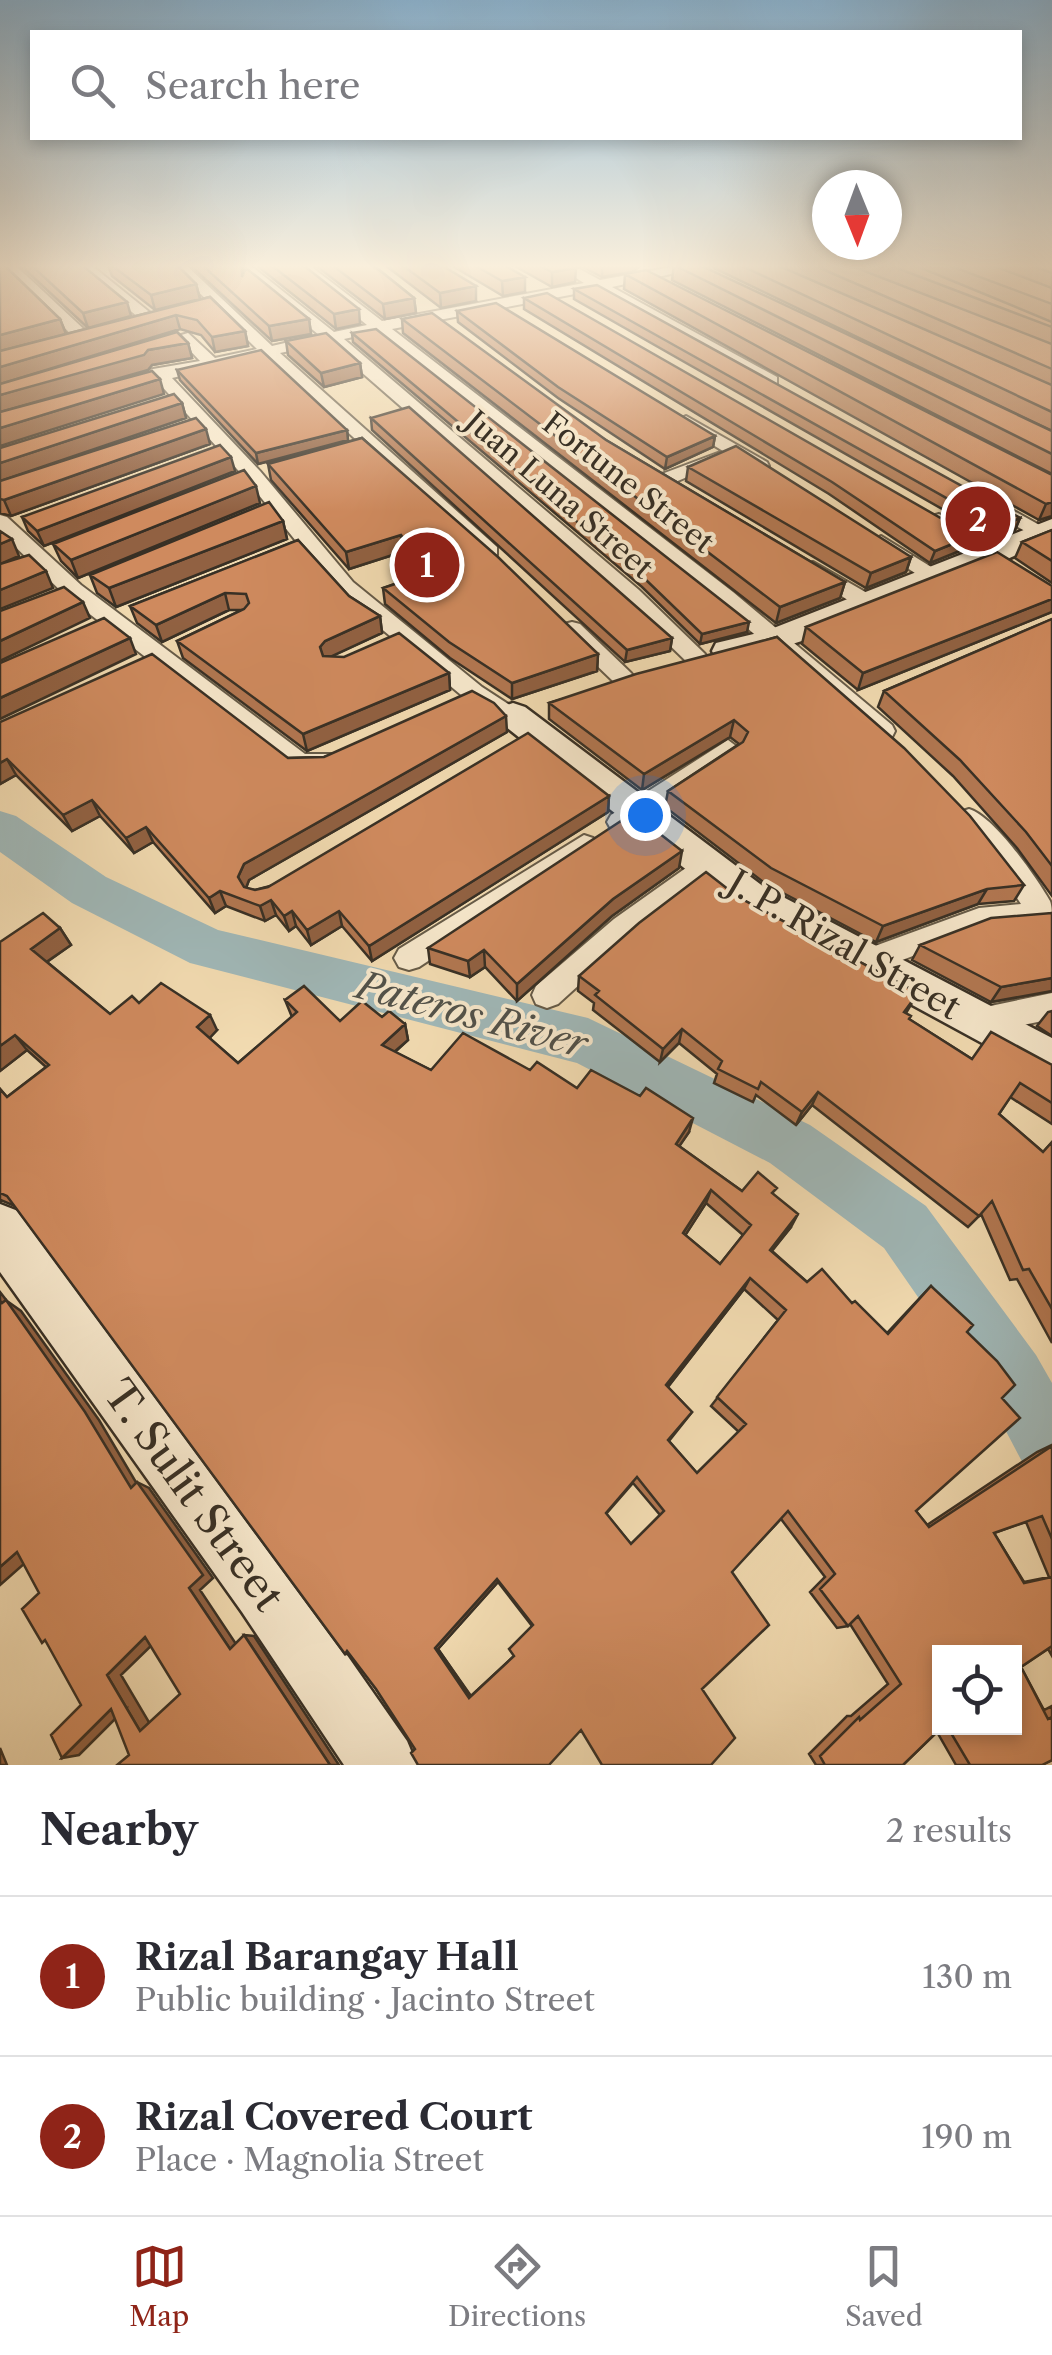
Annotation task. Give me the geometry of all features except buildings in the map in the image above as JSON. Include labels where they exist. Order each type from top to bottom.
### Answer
[{"type":"street","points":[[131,353],[152,347]]},
{"type":"street","points":[[197,347],[210,362]]},
{"type":"street","points":[[264,347],[508,567]]},
{"type":"street","points":[[103,390],[283,347]]},
{"type":"street","name":"Juan Luna Street","points":[[345,347],[697,658]]},
{"type":"street","name":"Fortune Street","points":[[409,347],[776,639],[862,701],[896,744]]},
{"type":"street","points":[[711,347],[788,391]]},
{"type":"street","name":"J. P. Rizal Street","points":[[159,374],[174,401],[219,451],[252,476],[279,506],[297,546],[345,587],[394,641],[466,697],[525,724],[750,898],[1052,1061]]},
{"type":"street","points":[[665,409],[776,476]]},
{"type":"street","points":[[337,452],[371,443]]},
{"type":"street","points":[[668,480],[733,450]]},
{"type":"street","points":[[974,495],[1049,534]]},
{"type":"street","points":[[248,517],[279,506]]},
{"type":"street","points":[[928,514],[999,558]]},
{"type":"street","points":[[8,526],[47,554],[73,590],[124,615],[161,656],[301,764],[317,764],[352,748]]},
{"type":"street","points":[[869,534],[934,577]]},
{"type":"street","points":[[586,690],[776,639],[934,577],[999,558],[1049,534]]},
{"type":"street","points":[[13,569],[47,554]]},
{"type":"street","points":[[801,560],[866,602]]},
{"type":"street","points":[[82,635],[124,615]]},
{"type":"street","points":[[562,620],[622,678]]},
{"type":"street","points":[[409,958],[728,749]]},
{"type":"street","points":[[950,797],[1047,912]]},
{"type":"street","points":[[547,995],[624,927],[707,864]]},
{"type":"street","points":[[863,962],[979,919],[1047,912]]},
{"type":"street","points":[[976,1022],[1052,1006]]},
{"type":"street","name":"T. Sulit Street","points":[[0,1229],[264,1590],[383,1765]]},
{"type":"waterway","name":"Pateros River","points":[[0,828],[89,890],[208,948],[588,1042],[790,1144],[905,1227],[1013,1378],[1052,1449]]},
{"type":"place","name":"Rizal Covered Court","points":[[978,519]]},
{"type":"place","name":"Rizal Barangay Hall","points":[[427,565]]}]
